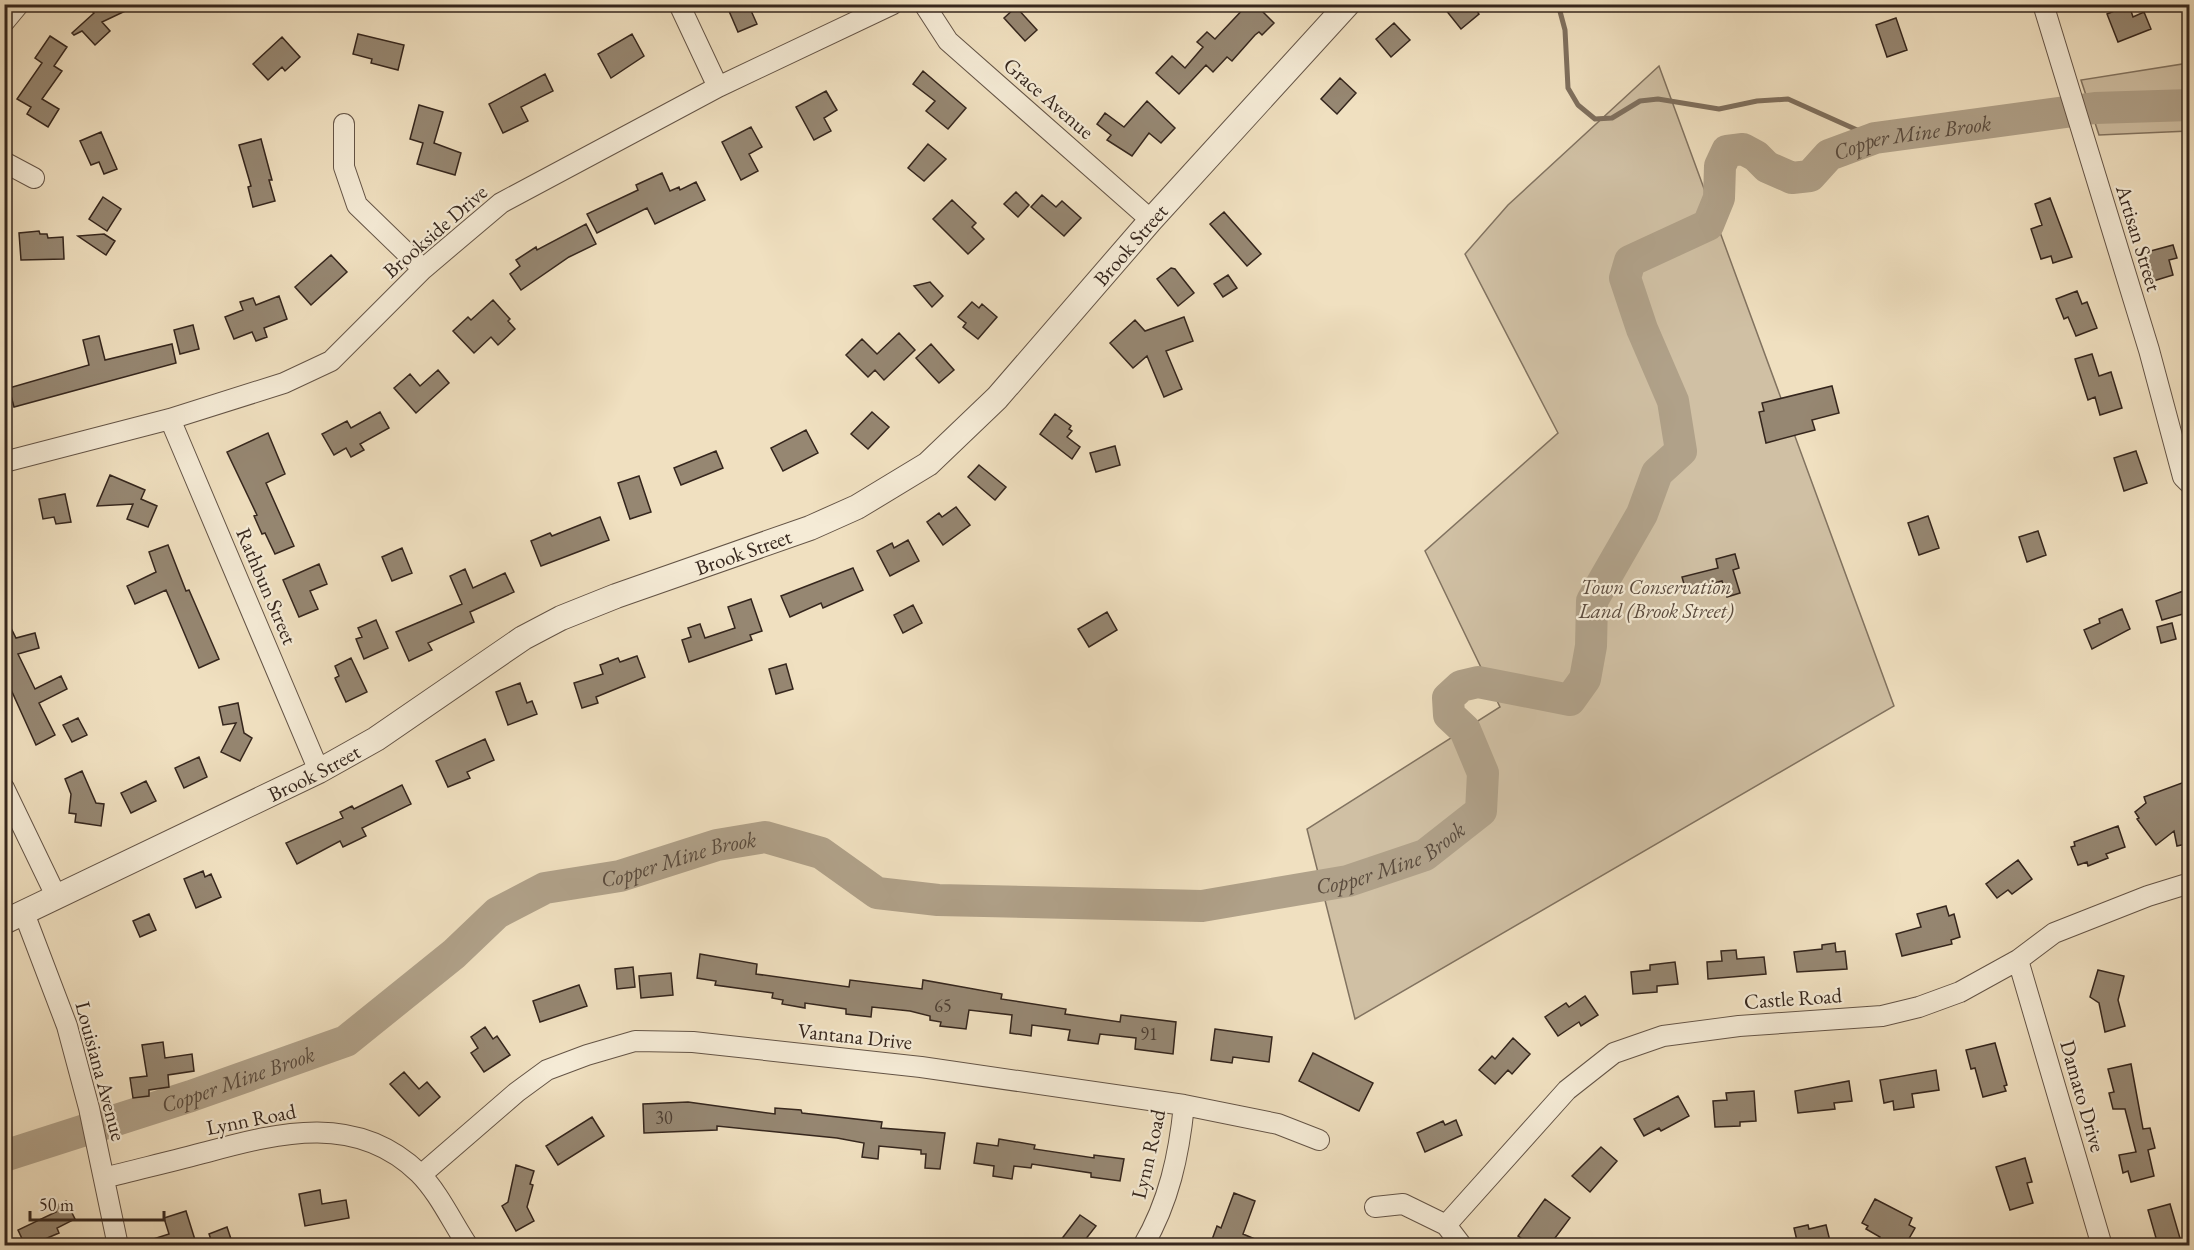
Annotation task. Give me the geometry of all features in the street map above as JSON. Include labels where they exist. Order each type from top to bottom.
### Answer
[{"type":"street","points":[[4,22],[19,4]]},
{"type":"street","points":[[679,4],[718,87]]},
{"type":"street","name":"Brookside Drive","points":[[4,462],[170,419],[284,383],[331,361],[423,269],[501,203],[718,87],[893,4]]},
{"type":"street","name":"Grace Avenue","points":[[924,4],[948,41],[1151,220]]},
{"type":"street","name":"Brook Street","points":[[14,918],[319,771],[376,739],[499,653],[561,618],[616,596],[810,528],[858,507],[928,464],[997,398],[1151,220],[1348,4]]},
{"type":"street","name":"Artisan Street","points":[[2043,4],[2149,350],[2183,477],[2190,484]]},
{"type":"street","points":[[344,124],[344,167],[357,205],[423,269]]},
{"type":"street","points":[[4,162],[34,178]]},
{"type":"street","name":"Rathbun Street","points":[[170,419],[319,771]]},
{"type":"street","points":[[4,788],[57,898]]},
{"type":"street","name":"Castle Road","points":[[1446,1225],[1567,1090],[1614,1053],[1662,1036],[1739,1026],[1882,1016],[1910,1010],[1960,992],[2018,960],[2054,933],[2148,896],[2190,883]]},
{"type":"street","name":"Louisiana Avenue","points":[[14,918],[67,1026],[89,1108],[118,1245]]},
{"type":"street","name":"Damato Drive","points":[[2018,960],[2102,1245]]},
{"type":"street","name":"Vantana Drive","points":[[421,1175],[517,1092],[547,1070],[586,1054],[634,1041],[693,1042],[910,1066],[1184,1105],[1278,1124],[1319,1140]]},
{"type":"street","name":"Lynn Road","points":[[1143,1245],[1168,1194],[1181,1140],[1184,1105]]},
{"type":"street","name":"Lynn Road","points":[[104,1178],[251,1140],[289,1133],[322,1131],[360,1138],[404,1160],[421,1175],[468,1245]]},
{"type":"street","points":[[1375,1207],[1403,1204],[1446,1225],[1462,1245]]},
{"type":"green space","points":[[2189,63],[2189,131],[2099,135],[2081,80]]},
{"type":"green space","name":"Town Conservation Land (Brook Street)","points":[[1659,66],[1894,706],[1355,1019],[1307,829],[1500,707],[1425,551],[1558,433],[1465,254],[1508,205]]},
{"type":"building","points":[[85,4],[140,4],[102,22],[110,31],[95,45],[82,31],[74,35],[72,33],[94,13]]},
{"type":"building","points":[[726,4],[748,4],[757,24],[738,32]]},
{"type":"building","points":[[1248,4],[1270,4],[1263,12],[1274,23],[1262,35],[1259,32],[1255,35],[1232,61],[1227,57],[1213,72],[1206,65],[1179,94],[1156,73],[1172,56],[1185,68],[1203,47],[1197,42],[1207,32],[1215,39]]},
{"type":"building","points":[[1441,4],[1472,4],[1479,14],[1461,29]]},
{"type":"building","points":[[2129,5],[2133,17],[2144,12],[2151,29],[2118,42],[2107,14]]},
{"type":"building","points":[[1016,7],[1037,30],[1025,41],[1004,18]]},
{"type":"building","points":[[1896,18],[1907,50],[1887,57],[1876,25]]},
{"type":"building","points":[[1394,23],[1410,40],[1391,57],[1376,39]]},
{"type":"building","points":[[358,34],[404,45],[398,70],[371,63],[372,59],[353,54]]},
{"type":"building","points":[[632,34],[644,56],[611,78],[598,54]]},
{"type":"building","points":[[50,36],[67,47],[54,66],[62,71],[42,99],[59,109],[48,127],[27,114],[31,107],[17,99],[42,63],[35,58]]},
{"type":"building","points":[[282,37],[300,57],[285,71],[282,67],[268,80],[253,64]]},
{"type":"building","points":[[923,71],[966,108],[948,129],[926,111],[935,101],[913,84]]},
{"type":"building","points":[[545,74],[553,91],[521,107],[528,121],[503,133],[489,104]]},
{"type":"building","points":[[1340,78],[1356,93],[1337,114],[1321,99]]},
{"type":"building","points":[[826,91],[837,110],[824,118],[831,131],[814,140],[796,107]]},
{"type":"building","points":[[1147,101],[1175,128],[1161,143],[1149,133],[1132,156],[1107,140],[1111,135],[1097,124],[1105,113],[1124,127]]},
{"type":"building","points":[[419,105],[443,112],[434,143],[461,153],[455,175],[417,164],[423,143],[410,139]]},
{"type":"building","points":[[751,127],[762,147],[749,154],[758,171],[741,180],[722,142]]},
{"type":"building","points":[[101,132],[117,169],[104,174],[99,162],[91,165],[80,141]]},
{"type":"building","points":[[261,139],[275,201],[253,207],[248,187],[251,186],[239,145]]},
{"type":"building","points":[[928,144],[946,159],[924,181],[908,168]]},
{"type":"building","points":[[662,173],[670,191],[679,187],[680,190],[696,182],[705,200],[655,224],[647,208],[597,233],[587,214],[638,190],[636,185]]},
{"type":"building","points":[[1016,192],[1029,205],[1018,217],[1004,204]]},
{"type":"building","points":[[1042,195],[1056,207],[1062,201],[1081,218],[1064,236],[1031,207]]},
{"type":"building","points":[[103,197],[121,209],[107,231],[89,219]]},
{"type":"building","points":[[2050,198],[2072,257],[2053,263],[2051,256],[2041,259],[2031,229],[2042,225],[2035,204]]},
{"type":"building","points":[[952,200],[976,223],[972,227],[984,239],[968,254],[933,219]]},
{"type":"building","points":[[1224,212],[1261,254],[1247,266],[1210,224]]},
{"type":"building","points":[[586,224],[596,244],[569,257],[521,290],[510,274],[520,266],[516,260],[536,247],[537,250]]},
{"type":"building","points":[[39,231],[40,234],[47,234],[48,238],[63,237],[64,259],[21,260],[19,233]]},
{"type":"building","points":[[104,234],[115,241],[106,255],[78,236]]},
{"type":"building","points":[[2173,245],[2177,258],[2169,260],[2173,275],[2150,282],[2143,253]]},
{"type":"building","points":[[331,255],[347,272],[311,305],[295,287]]},
{"type":"building","points":[[1171,268],[1175,269],[1194,293],[1178,306],[1157,279]]},
{"type":"building","points":[[1228,275],[1237,288],[1223,297],[1214,284]]},
{"type":"building","points":[[930,282],[943,296],[932,307],[914,286]]},
{"type":"building","points":[[2077,291],[2082,304],[2087,302],[2097,328],[2076,336],[2068,317],[2064,319],[2056,299]]},
{"type":"building","points":[[279,296],[287,319],[264,328],[267,337],[256,341],[252,332],[234,339],[225,317],[243,310],[240,302],[253,298],[256,305]]},
{"type":"building","points":[[493,300],[510,319],[508,321],[515,329],[498,345],[491,337],[474,353],[453,331],[468,317],[471,320]]},
{"type":"building","points":[[972,302],[979,308],[982,304],[997,317],[978,339],[963,327],[966,323],[958,317]]},
{"type":"building","points":[[1184,317],[1193,341],[1166,351],[1182,389],[1164,397],[1147,356],[1133,368],[1110,343],[1135,320],[1145,331]]},
{"type":"building","points":[[193,325],[199,349],[180,354],[174,330]]},
{"type":"building","points":[[899,333],[915,350],[884,380],[875,370],[868,377],[846,355],[862,339],[877,354]]},
{"type":"building","points":[[99,336],[105,360],[172,344],[176,363],[14,407],[9,388],[89,365],[83,340]]},
{"type":"building","points":[[931,344],[954,370],[939,383],[916,358]]},
{"type":"building","points":[[2092,354],[2099,376],[2111,372],[2122,408],[2100,415],[2095,397],[2088,400],[2075,359]]},
{"type":"building","points":[[438,370],[449,383],[416,413],[394,388],[410,374],[420,386]]},
{"type":"building","points":[[1832,386],[1839,413],[1812,420],[1815,430],[1766,443],[1759,412],[1764,411],[1762,403]]},
{"type":"building","points":[[380,412],[389,428],[360,444],[364,450],[351,457],[346,448],[334,455],[322,434],[347,421],[351,428]]},
{"type":"building","points":[[872,412],[889,427],[868,449],[851,434]]},
{"type":"building","points":[[1055,414],[1071,426],[1069,429],[1072,431],[1067,437],[1080,447],[1072,459],[1040,434]]},
{"type":"building","points":[[806,430],[818,453],[783,471],[771,448]]},
{"type":"building","points":[[268,433],[285,474],[266,483],[294,546],[275,554],[265,533],[262,534],[254,516],[257,515],[227,452]]},
{"type":"building","points":[[1115,446],[1120,465],[1096,472],[1090,453]]},
{"type":"building","points":[[716,451],[723,468],[681,485],[674,468]]},
{"type":"building","points":[[2136,451],[2147,483],[2124,491],[2114,458]]},
{"type":"building","points":[[979,465],[1006,487],[995,500],[968,477]]},
{"type":"building","points":[[110,475],[145,490],[141,499],[157,506],[148,527],[127,519],[133,504],[97,506]]},
{"type":"building","points":[[639,476],[651,512],[630,519],[618,483]]},
{"type":"building","points":[[65,494],[71,522],[56,524],[54,517],[43,519],[39,499]]},
{"type":"building","points":[[956,507],[970,525],[943,545],[927,522],[939,513],[942,517]]},
{"type":"building","points":[[1928,516],[1939,548],[1919,555],[1908,523]]},
{"type":"building","points":[[600,517],[609,540],[541,566],[531,541],[550,533],[552,536]]},
{"type":"building","points":[[2038,531],[2046,555],[2027,562],[2019,537]]},
{"type":"building","points":[[908,540],[919,561],[890,576],[877,551],[892,543],[894,548]]},
{"type":"building","points":[[168,545],[186,591],[189,590],[219,659],[199,668],[166,590],[135,604],[127,586],[156,572],[149,552]]},
{"type":"building","points":[[402,548],[412,573],[392,581],[382,557]]},
{"type":"building","points":[[1735,554],[1739,568],[1733,570],[1740,593],[1727,597],[1722,581],[1686,591],[1682,577],[1718,568],[1716,559]]},
{"type":"building","points":[[319,564],[327,584],[310,591],[318,609],[299,617],[283,580]]},
{"type":"building","points":[[853,568],[863,590],[823,608],[821,603],[790,617],[781,596]]},
{"type":"building","points":[[465,569],[473,588],[505,573],[514,592],[470,612],[474,622],[428,643],[432,650],[409,661],[396,632],[462,604],[450,576]]},
{"type":"building","points":[[2186,590],[2190,612],[2162,620],[2156,601]]},
{"type":"building","points":[[751,599],[762,631],[750,635],[752,640],[689,662],[682,640],[691,637],[688,628],[700,624],[705,638],[735,628],[728,607]]},
{"type":"building","points":[[913,605],[922,623],[903,633],[894,615]]},
{"type":"building","points":[[2122,609],[2130,629],[2092,649],[2084,630],[2100,623],[2099,619]]},
{"type":"building","points":[[1107,612],[1117,630],[1089,647],[1078,629]]},
{"type":"building","points":[[4,614],[16,638],[35,633],[39,648],[18,654],[35,689],[61,676],[67,689],[39,703],[55,735],[36,745],[4,674]]},
{"type":"building","points":[[376,620],[388,648],[364,659],[356,639],[362,637],[358,628]]},
{"type":"building","points":[[2172,623],[2176,639],[2161,643],[2157,627]]},
{"type":"building","points":[[637,656],[645,677],[596,697],[598,703],[582,708],[574,683],[603,674],[600,665],[618,658],[620,662]]},
{"type":"building","points":[[351,658],[367,692],[346,702],[335,678],[339,676],[335,666]]},
{"type":"building","points":[[786,664],[793,689],[776,694],[769,669]]},
{"type":"building","points":[[520,683],[527,703],[532,701],[537,714],[508,725],[496,692]]},
{"type":"building","points":[[238,703],[244,733],[252,738],[240,761],[221,752],[236,723],[223,725],[219,707]]},
{"type":"building","points":[[78,718],[87,735],[72,742],[63,725]]},
{"type":"building","points":[[485,739],[494,760],[467,772],[470,778],[448,787],[436,761]]},
{"type":"building","points":[[199,757],[207,777],[184,788],[175,768]]},
{"type":"building","points":[[82,771],[96,803],[104,804],[101,826],[75,822],[76,814],[69,813],[71,794],[65,779]]},
{"type":"building","points":[[2190,780],[2190,843],[2177,846],[2174,831],[2156,845],[2137,819],[2139,818],[2135,812],[2146,803],[2144,797]]},
{"type":"building","points":[[146,781],[156,801],[131,813],[121,793]]},
{"type":"building","points":[[402,785],[411,804],[362,828],[366,836],[343,847],[340,841],[297,864],[286,843],[343,818],[340,812],[352,806],[354,809]]},
{"type":"building","points":[[2118,826],[2125,847],[2106,854],[2108,858],[2088,866],[2087,862],[2078,865],[2071,847],[2075,846],[2074,842]]},
{"type":"building","points":[[2018,860],[2032,879],[2012,894],[2008,890],[1997,898],[1986,884]]},
{"type":"building","points":[[203,871],[205,877],[211,874],[221,897],[196,908],[184,879]]},
{"type":"building","points":[[1946,906],[1949,916],[1954,914],[1960,937],[1951,940],[1952,944],[1902,956],[1896,934],[1921,927],[1917,914]]},
{"type":"building","points":[[149,914],[156,930],[140,937],[133,921]]},
{"type":"building","points":[[1835,943],[1836,952],[1845,951],[1847,969],[1797,972],[1794,952],[1822,949],[1822,945]]},
{"type":"building","points":[[1736,950],[1737,959],[1764,957],[1766,974],[1708,979],[1707,962],[1722,961],[1721,951]]},
{"type":"building","points":[[700,954],[757,964],[756,974],[849,987],[850,980],[922,989],[923,980],[1002,994],[1001,999],[1066,1009],[1065,1014],[1120,1022],[1121,1015],[1176,1022],[1173,1054],[1135,1049],[1136,1038],[1100,1034],[1098,1044],[1068,1040],[1070,1030],[1032,1025],[1031,1036],[1010,1033],[1012,1015],[969,1010],[966,1029],[940,1026],[941,1022],[930,1020],[930,1016],[910,1011],[872,1007],[871,1017],[846,1014],[846,1009],[805,1003],[805,1008],[782,1004],[783,1000],[772,998],[773,993],[715,985],[716,981],[697,978]]},
{"type":"building","points":[[1675,962],[1678,984],[1657,986],[1657,992],[1633,994],[1631,972],[1650,970],[1650,965]]},
{"type":"building","points":[[633,967],[635,987],[617,989],[615,969]]},
{"type":"building","points":[[2098,970],[2124,976],[2118,1000],[2125,1026],[2105,1032],[2099,1003],[2090,997]]},
{"type":"building","points":[[671,973],[673,995],[641,998],[639,976]]},
{"type":"building","points":[[579,985],[587,1006],[540,1022],[533,1001]]},
{"type":"building","points":[[1585,996],[1598,1015],[1581,1026],[1579,1022],[1558,1036],[1545,1017],[1566,1003],[1569,1007]]},
{"type":"building","points":[[485,1027],[493,1039],[497,1036],[510,1055],[484,1072],[471,1053],[478,1048],[471,1037]]},
{"type":"building","points":[[1215,1029],[1272,1037],[1269,1062],[1233,1057],[1232,1063],[1211,1060]]},
{"type":"building","points":[[1513,1038],[1530,1054],[1512,1074],[1508,1070],[1495,1084],[1479,1070],[1492,1056],[1495,1059]]},
{"type":"building","points":[[163,1042],[165,1058],[192,1054],[194,1071],[168,1075],[169,1087],[149,1090],[149,1096],[133,1098],[130,1078],[147,1076],[142,1045]]},
{"type":"building","points":[[1995,1043],[2007,1085],[2004,1086],[2006,1091],[1983,1097],[1975,1068],[1971,1069],[1966,1050]]},
{"type":"building","points":[[1313,1053],[1373,1083],[1359,1111],[1299,1081]]},
{"type":"building","points":[[2131,1064],[2143,1129],[2150,1128],[2155,1148],[2148,1150],[2154,1176],[2131,1182],[2128,1171],[2123,1173],[2119,1155],[2136,1152],[2125,1109],[2113,1109],[2109,1093],[2114,1092],[2108,1069]]},
{"type":"building","points":[[1936,1070],[1939,1090],[1912,1094],[1914,1107],[1894,1110],[1893,1101],[1884,1103],[1880,1080]]},
{"type":"building","points":[[404,1072],[419,1089],[427,1082],[440,1097],[419,1116],[390,1084]]},
{"type":"building","points":[[1849,1081],[1852,1101],[1834,1103],[1835,1109],[1798,1113],[1795,1091]]},
{"type":"building","points":[[1754,1091],[1756,1121],[1740,1122],[1740,1126],[1715,1127],[1713,1101],[1727,1100],[1726,1093]]},
{"type":"building","points":[[1678,1096],[1689,1116],[1661,1131],[1659,1128],[1644,1136],[1634,1119]]},
{"type":"building","points":[[688,1102],[775,1114],[775,1108],[801,1110],[802,1113],[882,1122],[881,1128],[945,1133],[940,1169],[925,1168],[926,1154],[921,1154],[921,1150],[879,1146],[878,1159],[862,1157],[864,1143],[837,1138],[717,1126],[717,1130],[644,1133],[643,1104]]},
{"type":"building","points":[[592,1117],[604,1136],[558,1165],[546,1146]]},
{"type":"building","points":[[1456,1120],[1462,1135],[1425,1152],[1417,1133],[1443,1121],[1445,1125]]},
{"type":"building","points":[[999,1139],[1035,1145],[1034,1149],[1094,1158],[1094,1155],[1124,1159],[1120,1181],[1091,1177],[1091,1173],[1032,1164],[1031,1168],[1014,1166],[1012,1179],[993,1176],[994,1166],[974,1163],[977,1143],[998,1146]]},
{"type":"building","points":[[1601,1147],[1617,1161],[1590,1192],[1572,1176]]},
{"type":"building","points":[[2025,1158],[2032,1182],[2027,1183],[2033,1203],[2010,1210],[1996,1167]]},
{"type":"building","points":[[516,1165],[534,1171],[527,1207],[534,1221],[516,1231],[502,1206],[508,1202]]},
{"type":"building","points":[[320,1190],[322,1204],[346,1200],[349,1218],[305,1226],[299,1194]]},
{"type":"building","points":[[1234,1193],[1255,1201],[1243,1234],[1269,1245],[1210,1245],[1217,1226],[1221,1228]]},
{"type":"building","points":[[1545,1199],[1570,1218],[1552,1242],[1547,1239],[1543,1245],[1531,1245],[1518,1236]]},
{"type":"building","points":[[1875,1199],[1912,1218],[1909,1225],[1915,1228],[1907,1242],[1903,1240],[1900,1245],[1876,1245],[1880,1237],[1866,1229],[1868,1226],[1862,1223]]},
{"type":"building","points":[[66,1201],[75,1219],[57,1228],[59,1233],[31,1245],[25,1245],[18,1230],[56,1212],[53,1207]]},
{"type":"building","points":[[2170,1204],[2182,1245],[2158,1245],[2148,1210]]},
{"type":"building","points":[[186,1211],[196,1243],[145,1245],[144,1242],[169,1234],[164,1218]]},
{"type":"building","points":[[1080,1215],[1096,1226],[1081,1245],[1057,1245]]},
{"type":"building","points":[[1808,1225],[1809,1229],[1826,1225],[1831,1245],[1798,1245],[1794,1228]]},
{"type":"building","points":[[227,1227],[233,1245],[213,1245],[209,1234]]},
{"type":"waterway","points":[[1558,4],[1565,30],[1568,88],[1578,105],[1595,119],[1612,118],[1640,101],[1658,99],[1719,109],[1757,101],[1788,99],[1875,138]]},
{"type":"waterway","name":"Copper Mine Brook","points":[[4,1156],[191,1096],[346,1041],[454,954],[497,913],[545,888],[620,876],[717,845],[765,837],[821,853],[877,893],[938,900],[1202,906],[1348,881],[1425,855],[1481,811],[1483,773],[1465,730],[1449,715],[1448,698],[1461,686],[1478,682],[1570,700],[1585,679],[1591,646],[1592,601],[1642,514],[1657,473],[1681,451],[1673,401],[1642,329],[1625,278],[1630,261],[1708,225],[1719,198],[1720,166],[1727,151],[1743,149],[1756,156],[1767,167],[1792,178],[1810,176],[1829,155],[1875,138],[2095,108],[2190,105]]}]
